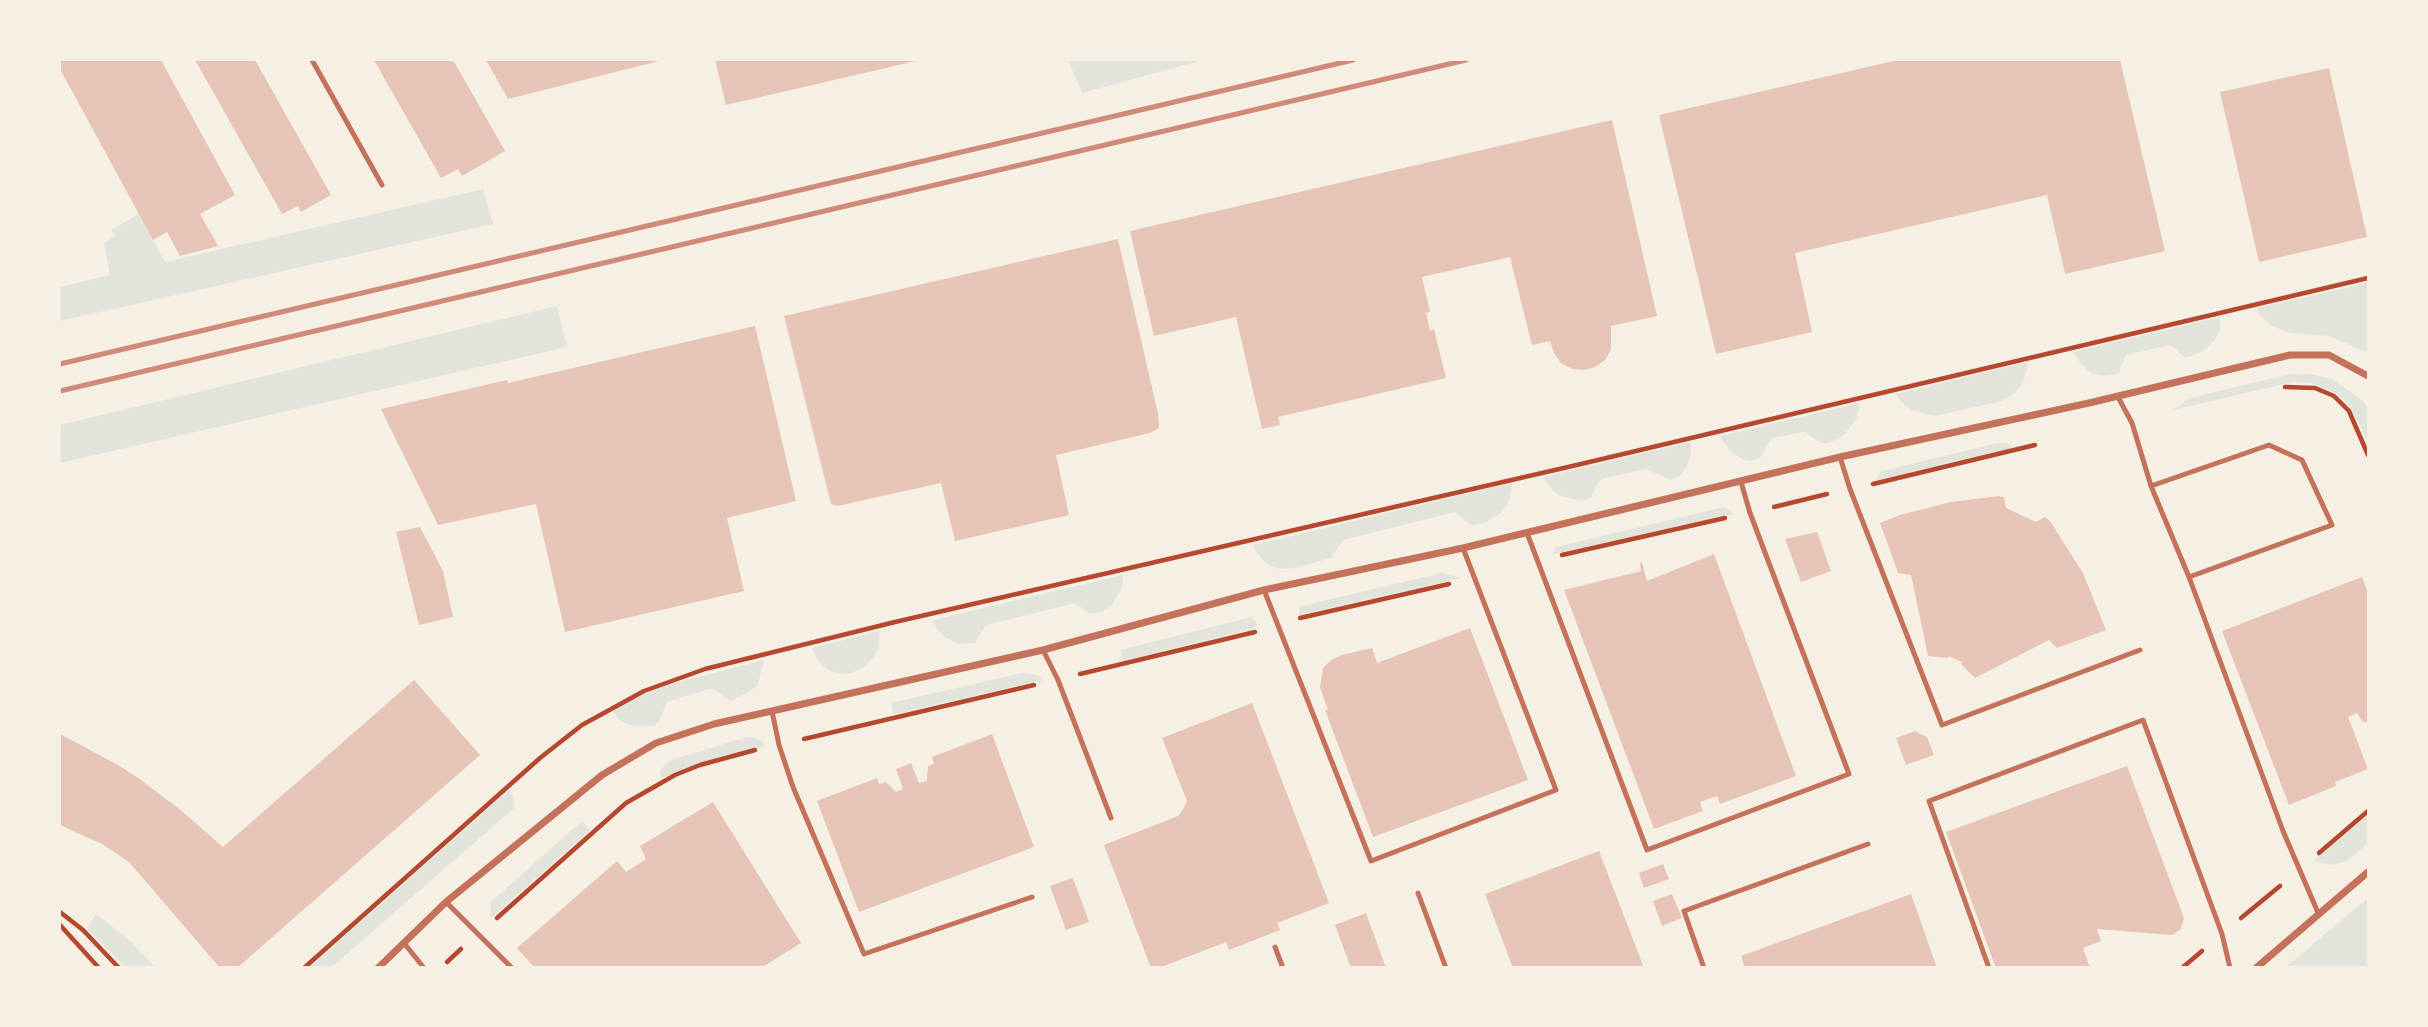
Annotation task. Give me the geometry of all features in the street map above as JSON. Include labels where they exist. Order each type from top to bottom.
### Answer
[{"type":"street","points":[[378,968],[446,902],[602,775],[656,743],[714,724],[1043,650],[1264,590],[1463,548],[1840,457],[2118,397],[2290,355],[2329,355],[2368,376]]},
{"type":"street","points":[[2256,968],[2368,872]]},
{"type":"lane","points":[[312,60],[382,185]]},
{"type":"lane","points":[[2118,397],[2132,423],[2151,485],[2319,915]]},
{"type":"lane","points":[[2151,485],[2269,446],[2302,460],[2332,525],[2189,577]]},
{"type":"lane","points":[[1840,457],[1942,725],[2140,650]]},
{"type":"lane","points":[[1527,533],[1647,850],[1849,774],[1750,513],[1741,482]]},
{"type":"lane","points":[[1264,590],[1371,861],[1556,790],[1463,548]]},
{"type":"lane","points":[[1043,650],[1058,680],[1111,818]]},
{"type":"lane","points":[[772,711],[779,745],[793,787],[864,954],[1032,897]]},
{"type":"lane","points":[[1989,968],[1929,801],[2143,720],[2222,934],[2230,968]]},
{"type":"lane","points":[[1704,968],[1684,911],[1868,844]]},
{"type":"lane","points":[[1418,893],[1446,968]]},
{"type":"lane","points":[[446,902],[512,968]]},
{"type":"lane","points":[[404,943],[425,968]]},
{"type":"lane","points":[[1275,947],[1283,968]]},
{"type":"path","points":[[304,968],[540,758],[582,725],[644,691],[705,669],[908,619],[1581,464],[2368,278]]},
{"type":"path","points":[[2278,388],[2315,388],[2334,396],[2349,411],[2368,455]]},
{"type":"path","points":[[1539,561],[2037,444]]},
{"type":"path","points":[[441,968],[606,821],[638,796],[675,775],[700,765],[1475,578]]},
{"type":"path","points":[[2182,968],[2368,811]]},
{"type":"path","points":[[60,912],[83,930],[119,968]]},
{"type":"path","points":[[60,925],[99,968]]},
{"type":"shaded area","points":[[1068,60],[1203,60],[1082,93]]},
{"type":"shaded area","points":[[483,189],[493,224],[60,321],[60,287],[110,275],[104,243],[114,237],[112,229],[139,214],[165,262]]},
{"type":"shaded area","points":[[2368,283],[2368,353],[2329,336],[2290,333],[2270,325],[2258,313],[2257,308]]},
{"type":"shaded area","points":[[557,306],[567,347],[60,463],[60,425]]},
{"type":"shaded area","points":[[2220,317],[2220,329],[2215,340],[2204,351],[2186,358],[2170,345],[2126,355],[2118,374],[2106,376],[2093,374],[2073,352]]},
{"type":"shaded area","points":[[2028,362],[2020,387],[2002,401],[1935,416],[1913,411],[1902,403],[1896,394]]},
{"type":"shaded area","points":[[2291,374],[2309,374],[2332,379],[2363,401],[2368,408],[2368,446],[2361,426],[2347,403],[2336,393],[2311,383],[2293,382],[2173,410],[2197,396]]},
{"type":"shaded area","points":[[1860,403],[1857,418],[1844,435],[1829,443],[1822,443],[1804,432],[1772,438],[1760,458],[1751,461],[1731,452],[1720,436]]},
{"type":"shaded area","points":[[1690,442],[1691,452],[1687,467],[1671,480],[1646,469],[1604,478],[1598,482],[1591,498],[1581,501],[1554,492],[1543,477]]},
{"type":"shaded area","points":[[2006,443],[2014,448],[1876,480],[1881,471]]},
{"type":"shaded area","points":[[1512,483],[1510,499],[1502,512],[1485,523],[1471,525],[1455,512],[1343,540],[1331,558],[1295,568],[1280,569],[1267,564],[1256,552],[1254,545]]},
{"type":"shaded area","points":[[1724,507],[1734,514],[1551,555],[1556,547]]},
{"type":"shaded area","points":[[1442,573],[1461,578],[1298,615],[1301,606]]},
{"type":"shaded area","points":[[1123,575],[1122,587],[1112,605],[1102,612],[1090,614],[1075,603],[986,625],[975,643],[958,644],[943,636],[933,620]]},
{"type":"shaded area","points":[[1252,617],[1258,625],[1251,629],[1123,661],[1120,650]]},
{"type":"shaded area","points":[[879,631],[879,648],[874,657],[854,672],[844,674],[830,671],[818,661],[812,648]]},
{"type":"shaded area","points":[[764,660],[758,685],[747,693],[730,701],[714,689],[709,689],[667,702],[659,722],[654,726],[632,726],[621,721],[611,709],[664,686]]},
{"type":"shaded area","points":[[1022,673],[1038,675],[1044,680],[894,714],[891,703]]},
{"type":"shaded area","points":[[747,737],[756,738],[765,746],[712,759],[661,778],[660,771],[668,761]]},
{"type":"shaded area","points":[[509,790],[514,808],[332,967],[310,967]]},
{"type":"shaded area","points":[[2368,815],[2368,843],[2347,861],[2332,865],[2314,861]]},
{"type":"shaded area","points":[[582,821],[590,830],[490,919],[491,902]]},
{"type":"shaded area","points":[[2368,898],[2368,967],[2286,967]]},
{"type":"shaded area","points":[[96,914],[127,938],[155,967],[125,967],[87,928]]},
{"type":"building","points":[[60,60],[161,60],[235,195],[200,214],[218,246],[180,256],[167,232],[153,240],[60,69]]},
{"type":"building","points":[[195,60],[255,60],[331,195],[301,212],[298,206],[282,214]]},
{"type":"building","points":[[374,60],[453,60],[505,151],[462,176],[458,169],[441,178]]},
{"type":"building","points":[[486,60],[663,60],[508,99]]},
{"type":"building","points":[[715,60],[916,60],[916,61],[726,105]]},
{"type":"building","points":[[1898,60],[2120,60],[2165,251],[2065,274],[2047,195],[1795,253],[1812,332],[1716,354],[1659,115]]},
{"type":"building","points":[[2329,68],[2367,237],[2259,262],[2220,92]]},
{"type":"building","points":[[1612,120],[1657,316],[1611,326],[1611,350],[1605,360],[1595,367],[1572,369],[1561,363],[1550,341],[1532,345],[1510,257],[1422,277],[1430,312],[1426,313],[1430,331],[1434,329],[1446,378],[1278,417],[1280,425],[1262,429],[1236,317],[1154,336],[1130,231]]},
{"type":"building","points":[[1118,239],[1159,428],[1150,433],[1056,455],[1069,515],[955,541],[941,483],[837,506],[831,504],[784,316]]},
{"type":"building","points":[[755,326],[796,501],[727,518],[744,591],[565,632],[536,504],[438,525],[381,409],[507,380],[508,383]]},
{"type":"building","points":[[2004,497],[2006,508],[2036,522],[2045,517],[2050,521],[2083,573],[2106,630],[2057,648],[2049,640],[1975,678],[1962,662],[1949,656],[1928,656],[1911,575],[1898,573],[1880,523],[1951,502]]},
{"type":"building","points":[[420,527],[443,571],[453,617],[419,625],[396,532]]},
{"type":"building","points":[[1817,532],[1831,571],[1801,582],[1785,539]]},
{"type":"building","points":[[1714,554],[1796,776],[1720,804],[1717,796],[1700,802],[1703,811],[1654,829],[1564,590],[1641,571],[1642,562],[1647,581]]},
{"type":"building","points":[[2362,577],[2368,593],[2368,723],[2362,721],[2357,713],[2348,717],[2368,769],[2335,782],[2336,786],[2289,805],[2222,631]]},
{"type":"building","points":[[1470,628],[1528,780],[1373,837],[1325,710],[1328,710],[1320,687],[1323,668],[1342,655],[1372,648],[1377,663]]},
{"type":"building","points":[[414,680],[480,755],[237,968],[220,968],[129,862],[102,844],[60,825],[60,734],[141,780],[223,847]]},
{"type":"building","points":[[1252,703],[1329,903],[1277,923],[1280,930],[1229,950],[1226,942],[1159,968],[1151,968],[1104,845],[1178,816],[1183,809],[1187,801],[1162,738]]},
{"type":"building","points":[[1915,731],[1927,737],[1934,755],[1906,765],[1896,738]]},
{"type":"building","points":[[992,734],[1034,847],[859,912],[817,801],[877,778],[879,784],[886,782],[896,792],[903,789],[896,769],[911,763],[919,783],[927,781],[928,766],[934,764],[932,757]]},
{"type":"building","points":[[2127,766],[2184,918],[2181,929],[2172,935],[2097,929],[2101,941],[2083,948],[2090,968],[1996,968],[1946,832]]},
{"type":"building","points":[[713,802],[801,943],[761,968],[535,968],[517,948],[617,861],[626,872],[646,859],[640,846]]},
{"type":"building","points":[[1599,851],[1644,968],[1513,968],[1485,894]]},
{"type":"building","points":[[1663,864],[1669,879],[1644,888],[1639,873]]},
{"type":"building","points":[[1073,878],[1089,922],[1066,930],[1050,886]]},
{"type":"building","points":[[1672,894],[1682,918],[1662,926],[1653,901]]},
{"type":"building","points":[[1911,894],[1937,968],[1745,968],[1741,956]]},
{"type":"building","points":[[1366,913],[1386,968],[1351,968],[1335,925]]},
{"type":"railway","points":[[60,364],[1353,60]]},
{"type":"railway","points":[[60,391],[1466,60]]}]
